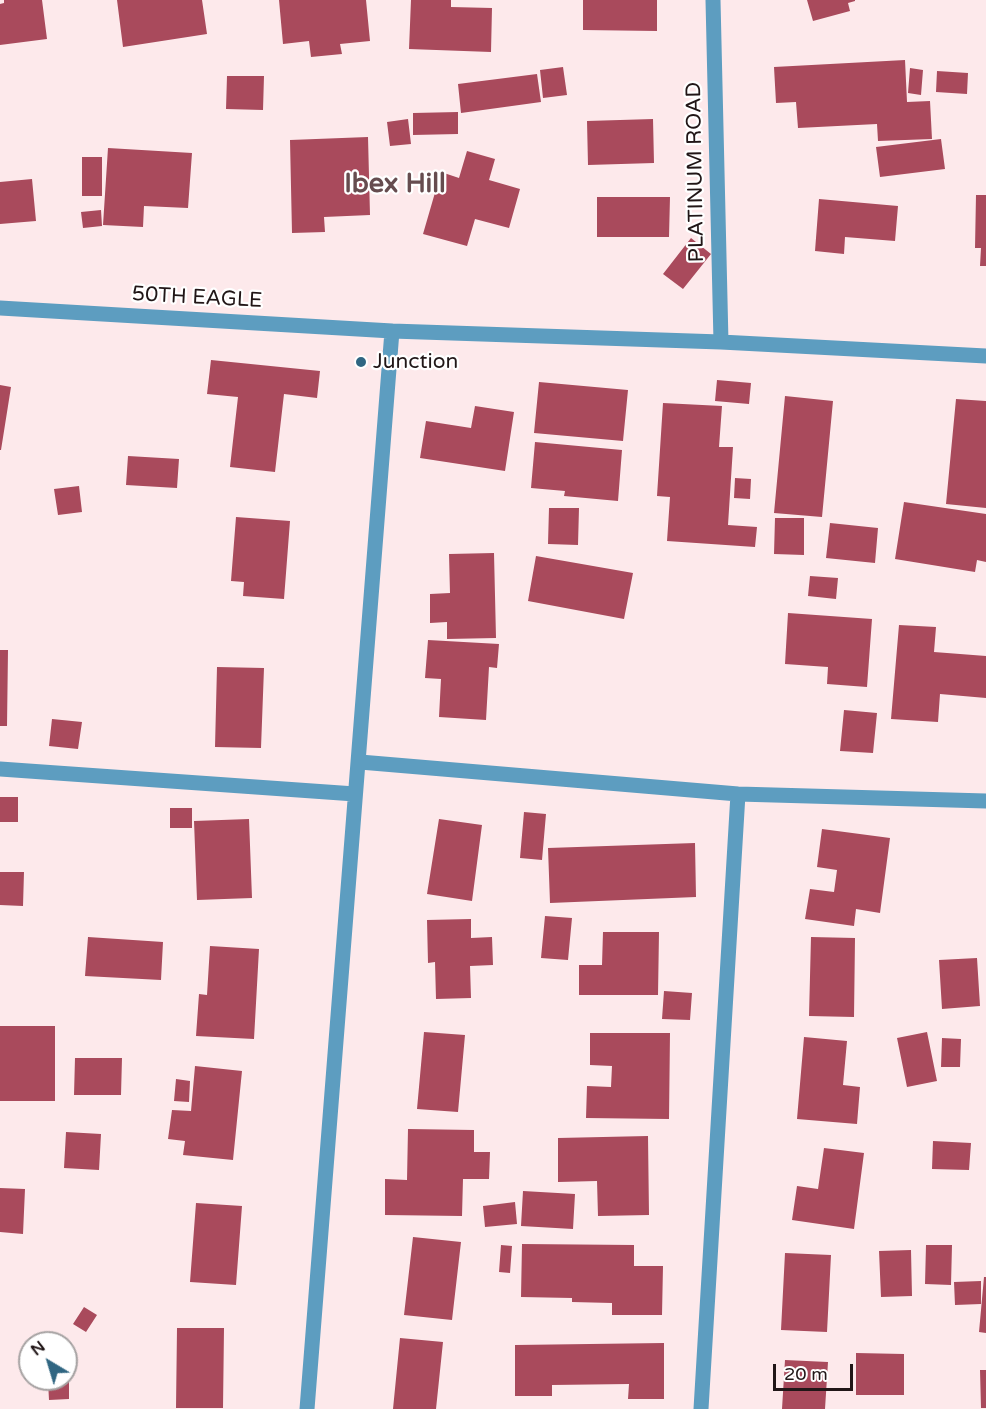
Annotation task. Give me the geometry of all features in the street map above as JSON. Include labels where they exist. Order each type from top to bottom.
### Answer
[{"type":"street","name":"PLATINUM ROAD","points":[[713,0],[721,342]]},
{"type":"street","name":"50TH EAGLE","points":[[0,308],[392,331],[721,342],[986,356]]},
{"type":"street","points":[[307,1409],[355,794],[360,762],[392,331]]},
{"type":"street","points":[[360,762],[738,794],[986,801]]},
{"type":"street","points":[[0,770],[355,794]]},
{"type":"street","points":[[701,1409],[738,794]]},
{"type":"building","points":[[4,0],[42,0],[47,39],[0,45],[0,4],[4,3]]},
{"type":"building","points":[[117,0],[202,0],[207,34],[123,47]]},
{"type":"building","points":[[279,0],[366,0],[370,41],[340,44],[342,54],[311,57],[309,41],[283,44]]},
{"type":"building","points":[[411,0],[451,0],[451,7],[492,8],[491,52],[409,49]]},
{"type":"building","points":[[583,0],[657,0],[657,31],[583,30]]},
{"type":"building","points":[[807,0],[855,1],[848,3],[850,11],[813,21]]},
{"type":"building","points":[[905,60],[907,102],[930,101],[932,139],[878,141],[877,124],[798,128],[796,102],[776,103],[774,67]]},
{"type":"building","points":[[563,67],[567,95],[543,98],[540,70]]},
{"type":"building","points":[[910,68],[923,70],[921,95],[908,93]]},
{"type":"building","points":[[937,71],[968,73],[967,94],[936,92]]},
{"type":"building","points":[[537,74],[541,102],[461,113],[458,84]]},
{"type":"building","points":[[227,76],[264,76],[263,110],[226,109]]},
{"type":"building","points":[[458,112],[458,134],[413,135],[413,113]]},
{"type":"building","points":[[408,119],[411,144],[390,146],[387,122]]},
{"type":"building","points":[[653,119],[654,163],[588,165],[587,121]]},
{"type":"building","points":[[368,137],[370,215],[324,217],[325,232],[292,233],[290,140]]},
{"type":"building","points":[[941,139],[945,169],[880,177],[876,147]]},
{"type":"building","points":[[108,148],[192,153],[188,208],[144,206],[143,227],[103,225]]},
{"type":"building","points":[[467,151],[495,159],[489,180],[520,189],[509,228],[475,219],[467,246],[423,234],[441,172],[459,178]]},
{"type":"building","points":[[82,157],[102,157],[102,196],[82,196]]},
{"type":"building","points":[[32,179],[36,221],[0,224],[0,182]]},
{"type":"building","points":[[976,195],[986,195],[986,266],[980,266],[981,248],[975,248]]},
{"type":"building","points":[[597,197],[670,197],[669,237],[597,237]]},
{"type":"building","points":[[819,199],[898,206],[895,241],[845,237],[844,254],[815,251]]},
{"type":"building","points":[[101,210],[102,226],[83,228],[81,212]]},
{"type":"building","points":[[691,238],[711,254],[683,289],[663,274]]},
{"type":"building","points":[[211,360],[320,371],[317,398],[284,394],[275,472],[230,467],[238,397],[207,394]]},
{"type":"building","points":[[717,380],[751,383],[749,404],[715,401]]},
{"type":"building","points":[[539,382],[628,390],[623,441],[534,433]]},
{"type":"building","points":[[0,385],[11,387],[1,450],[0,450]]},
{"type":"building","points":[[785,396],[833,401],[822,517],[774,513]]},
{"type":"building","points":[[956,399],[986,401],[986,508],[946,504]]},
{"type":"building","points":[[663,403],[722,406],[719,447],[733,447],[728,525],[757,527],[755,547],[667,541],[670,497],[657,496]]},
{"type":"building","points":[[475,406],[514,412],[505,471],[420,458],[426,421],[471,428]]},
{"type":"building","points":[[535,442],[622,450],[618,501],[564,496],[565,491],[531,488]]},
{"type":"building","points":[[128,456],[179,459],[177,488],[126,485]]},
{"type":"building","points":[[735,478],[751,479],[750,499],[734,498]]},
{"type":"building","points":[[79,486],[82,512],[58,515],[54,489]]},
{"type":"building","points":[[904,502],[986,514],[986,562],[977,560],[975,572],[895,559]]},
{"type":"building","points":[[549,508],[579,508],[578,545],[548,544]]},
{"type":"building","points":[[236,517],[290,521],[284,599],[243,596],[244,582],[231,581]]},
{"type":"building","points":[[775,518],[804,518],[804,555],[774,554]]},
{"type":"building","points":[[830,523],[878,528],[875,563],[826,558]]},
{"type":"building","points":[[494,553],[496,638],[447,639],[447,622],[430,623],[430,594],[450,593],[449,554]]},
{"type":"building","points":[[536,556],[633,573],[624,619],[528,601]]},
{"type":"building","points":[[810,576],[838,578],[836,599],[808,596]]},
{"type":"building","points":[[788,613],[872,619],[867,687],[827,684],[828,667],[785,664]]},
{"type":"building","points":[[899,625],[936,627],[934,652],[986,656],[986,698],[940,694],[938,722],[891,719]]},
{"type":"building","points":[[428,640],[499,644],[497,668],[489,667],[486,720],[439,717],[441,679],[425,678]]},
{"type":"building","points":[[0,650],[8,650],[7,726],[0,726]]},
{"type":"building","points":[[217,667],[264,668],[261,748],[215,747]]},
{"type":"building","points":[[844,710],[877,713],[873,753],[840,751]]},
{"type":"building","points":[[52,719],[82,722],[78,749],[49,746]]},
{"type":"building","points":[[0,797],[18,797],[18,822],[0,822]]},
{"type":"building","points":[[170,808],[192,808],[192,828],[170,828]]},
{"type":"building","points":[[524,812],[546,814],[542,860],[520,858]]},
{"type":"building","points":[[249,819],[252,898],[197,900],[194,821]]},
{"type":"building","points":[[439,819],[482,825],[472,901],[427,894]]},
{"type":"building","points":[[822,829],[890,838],[880,913],[856,909],[854,926],[805,919],[810,889],[834,892],[837,870],[817,867]]},
{"type":"building","points":[[695,843],[696,897],[550,903],[548,848]]},
{"type":"building","points":[[0,872],[24,872],[23,906],[0,905]]},
{"type":"building","points":[[545,916],[572,918],[568,960],[541,958]]},
{"type":"building","points":[[471,919],[471,938],[492,937],[493,965],[470,966],[471,998],[436,999],[435,962],[428,963],[427,920]]},
{"type":"building","points":[[603,932],[659,932],[658,995],[579,995],[579,965],[602,965]]},
{"type":"building","points":[[88,937],[163,942],[161,980],[85,976]]},
{"type":"building","points":[[811,937],[855,938],[854,1017],[809,1016]]},
{"type":"building","points":[[210,946],[259,949],[254,1039],[196,1036],[199,994],[207,995]]},
{"type":"building","points":[[977,958],[980,1006],[942,1009],[939,960]]},
{"type":"building","points":[[664,991],[692,993],[690,1020],[662,1019]]},
{"type":"building","points":[[0,1026],[55,1026],[55,1101],[0,1101]]},
{"type":"building","points":[[424,1032],[465,1035],[458,1112],[417,1109]]},
{"type":"building","points":[[927,1032],[937,1081],[907,1087],[897,1038]]},
{"type":"building","points":[[590,1033],[670,1033],[669,1119],[586,1118],[587,1086],[611,1087],[612,1066],[590,1065]]},
{"type":"building","points":[[804,1037],[847,1041],[843,1085],[860,1087],[857,1124],[797,1119]]},
{"type":"building","points":[[942,1038],[961,1039],[960,1067],[941,1067]]},
{"type":"building","points":[[75,1058],[122,1058],[121,1095],[74,1095]]},
{"type":"building","points":[[195,1066],[242,1071],[233,1160],[183,1155],[185,1141],[168,1139],[172,1110],[191,1111]]},
{"type":"building","points":[[176,1079],[190,1081],[189,1102],[174,1101]]},
{"type":"building","points":[[408,1129],[474,1130],[474,1152],[490,1152],[489,1179],[463,1179],[462,1216],[385,1215],[385,1179],[407,1180]]},
{"type":"building","points":[[66,1132],[101,1134],[99,1170],[64,1168]]},
{"type":"building","points":[[648,1136],[649,1215],[598,1216],[597,1181],[558,1182],[558,1138]]},
{"type":"building","points":[[933,1141],[971,1143],[969,1170],[932,1169]]},
{"type":"building","points":[[824,1148],[864,1153],[854,1229],[792,1220],[797,1186],[818,1189]]},
{"type":"building","points":[[0,1188],[25,1189],[23,1234],[0,1232]]},
{"type":"building","points":[[523,1191],[575,1194],[573,1229],[521,1226]]},
{"type":"building","points":[[515,1202],[517,1224],[485,1227],[483,1206]]},
{"type":"building","points":[[196,1203],[242,1206],[236,1285],[190,1282]]},
{"type":"building","points":[[413,1237],[461,1242],[452,1320],[404,1315]]},
{"type":"building","points":[[522,1244],[634,1245],[634,1266],[663,1266],[662,1315],[612,1315],[612,1303],[572,1302],[572,1298],[521,1297]]},
{"type":"building","points":[[501,1245],[512,1246],[510,1273],[499,1272]]},
{"type":"building","points":[[926,1245],[952,1245],[951,1285],[925,1284]]},
{"type":"building","points":[[911,1250],[912,1296],[881,1297],[879,1251]]},
{"type":"building","points":[[785,1253],[831,1255],[827,1332],[781,1330]]},
{"type":"building","points":[[984,1277],[986,1277],[986,1333],[979,1332]]},
{"type":"building","points":[[981,1281],[981,1304],[955,1305],[954,1282]]},
{"type":"building","points":[[84,1307],[97,1315],[86,1332],[73,1324]]},
{"type":"building","points":[[177,1328],[224,1328],[223,1408],[176,1408]]},
{"type":"building","points":[[400,1338],[443,1342],[436,1409],[393,1409]]},
{"type":"building","points":[[664,1343],[664,1399],[628,1399],[629,1384],[552,1385],[552,1396],[515,1396],[515,1345]]},
{"type":"building","points":[[856,1353],[904,1354],[904,1395],[856,1395]]},
{"type":"building","points":[[785,1360],[828,1362],[825,1409],[782,1409]]},
{"type":"building","points":[[980,1370],[986,1370],[986,1408],[981,1408]]},
{"type":"building","points":[[49,1391],[69,1391],[69,1399],[49,1400]]},
{"type":"place","name":"Junction","points":[[361,362]]},
{"type":"district","name":"Ibex Hill","points":[[395,185]]}]
